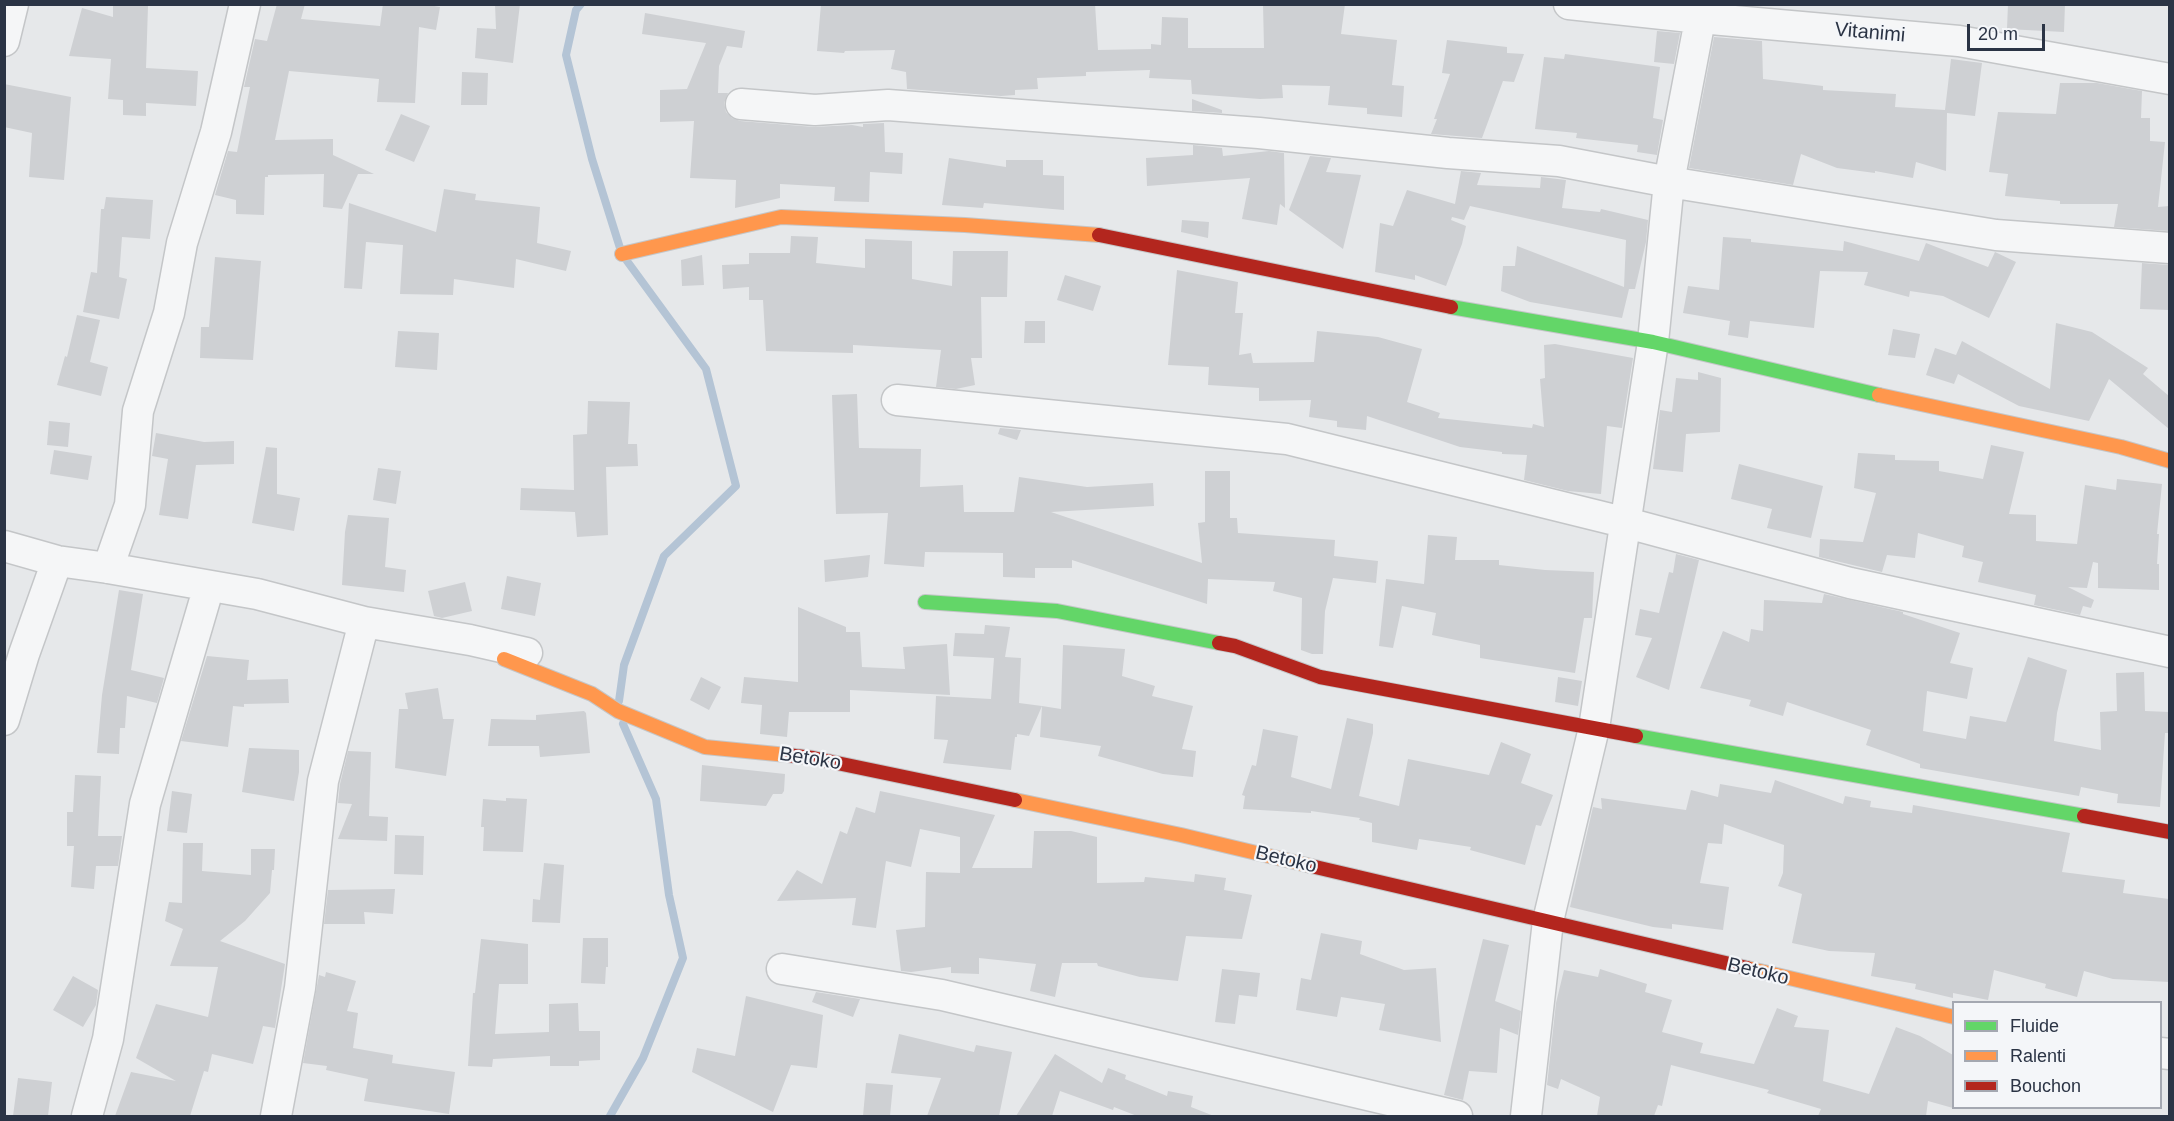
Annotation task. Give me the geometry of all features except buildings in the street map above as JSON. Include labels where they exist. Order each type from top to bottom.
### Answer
[{"type":"street","points":[[4,40],[13,4]]},
{"type":"street","points":[[108,568],[130,505],[138,411],[169,313],[182,243],[216,132],[245,4]]},
{"type":"street","name":"Vitanimi","points":[[1569,4],[1702,11],[1959,41],[2169,79]]},
{"type":"street","points":[[1526,1116],[1548,921],[1594,728],[1653,342],[1669,182],[1702,11]]},
{"type":"street","points":[[741,104],[815,110],[888,105],[1259,133],[1448,153],[1558,161],[1669,182],[1996,235],[2169,248]]},
{"type":"street","points":[[622,254],[781,217],[964,225],[1100,235],[1472,311],[1653,342],[1841,387],[2121,447],[2169,461]]},
{"type":"street","points":[[897,400],[1287,439],[1627,523],[1850,583],[2169,652]]},
{"type":"street","points":[[4,546],[57,561],[257,594],[364,622],[527,652],[504,659]]},
{"type":"street","points":[[4,720],[24,654],[57,561]]},
{"type":"street","points":[[87,1116],[108,1039],[145,804],[209,586]]},
{"type":"street","points":[[925,602],[1057,611],[1235,646],[1320,677],[2169,832]]},
{"type":"street","points":[[276,1116],[300,988],[322,781],[364,622]]},
{"type":"street","name":"Betoko","points":[[504,659],[592,694],[613,708],[705,747],[813,758],[1181,835],[1952,1017]]},
{"type":"street","points":[[782,969],[942,996],[1457,1116]]},
{"type":"waterway","points":[[581,4],[576,10],[566,55],[592,159],[620,248]]},
{"type":"waterway","points":[[619,701],[624,665],[664,556],[736,486],[706,369],[627,261]]},
{"type":"waterway","points":[[610,1116],[643,1058],[683,958],[669,895],[656,799],[623,724]]},
{"type":"traffic: fast","points":[[1451,307],[1653,342],[1879,395]]},
{"type":"traffic: fast","points":[[925,602],[1057,611],[1219,643]]},
{"type":"traffic: fast","points":[[1636,736],[2084,816]]},
{"type":"traffic: slow","points":[[622,254],[781,217],[965,225],[1099,235]]},
{"type":"traffic: slow","points":[[1879,395],[2121,447],[2170,461]]},
{"type":"traffic: slow","points":[[504,659],[592,694],[618,711],[705,747],[787,755]]},
{"type":"traffic: slow","points":[[1015,800],[1181,835],[1311,866]]},
{"type":"traffic: slow","points":[[1747,968],[1952,1017]]},
{"type":"traffic: jam","points":[[1099,235],[1451,307]]},
{"type":"traffic: jam","points":[[1219,643],[1235,646],[1320,677],[1636,736]]},
{"type":"traffic: jam","points":[[787,755],[813,758],[1015,800]]},
{"type":"traffic: jam","points":[[2084,816],[2170,832]]},
{"type":"traffic: jam","points":[[1311,866],[1747,968]]}]
